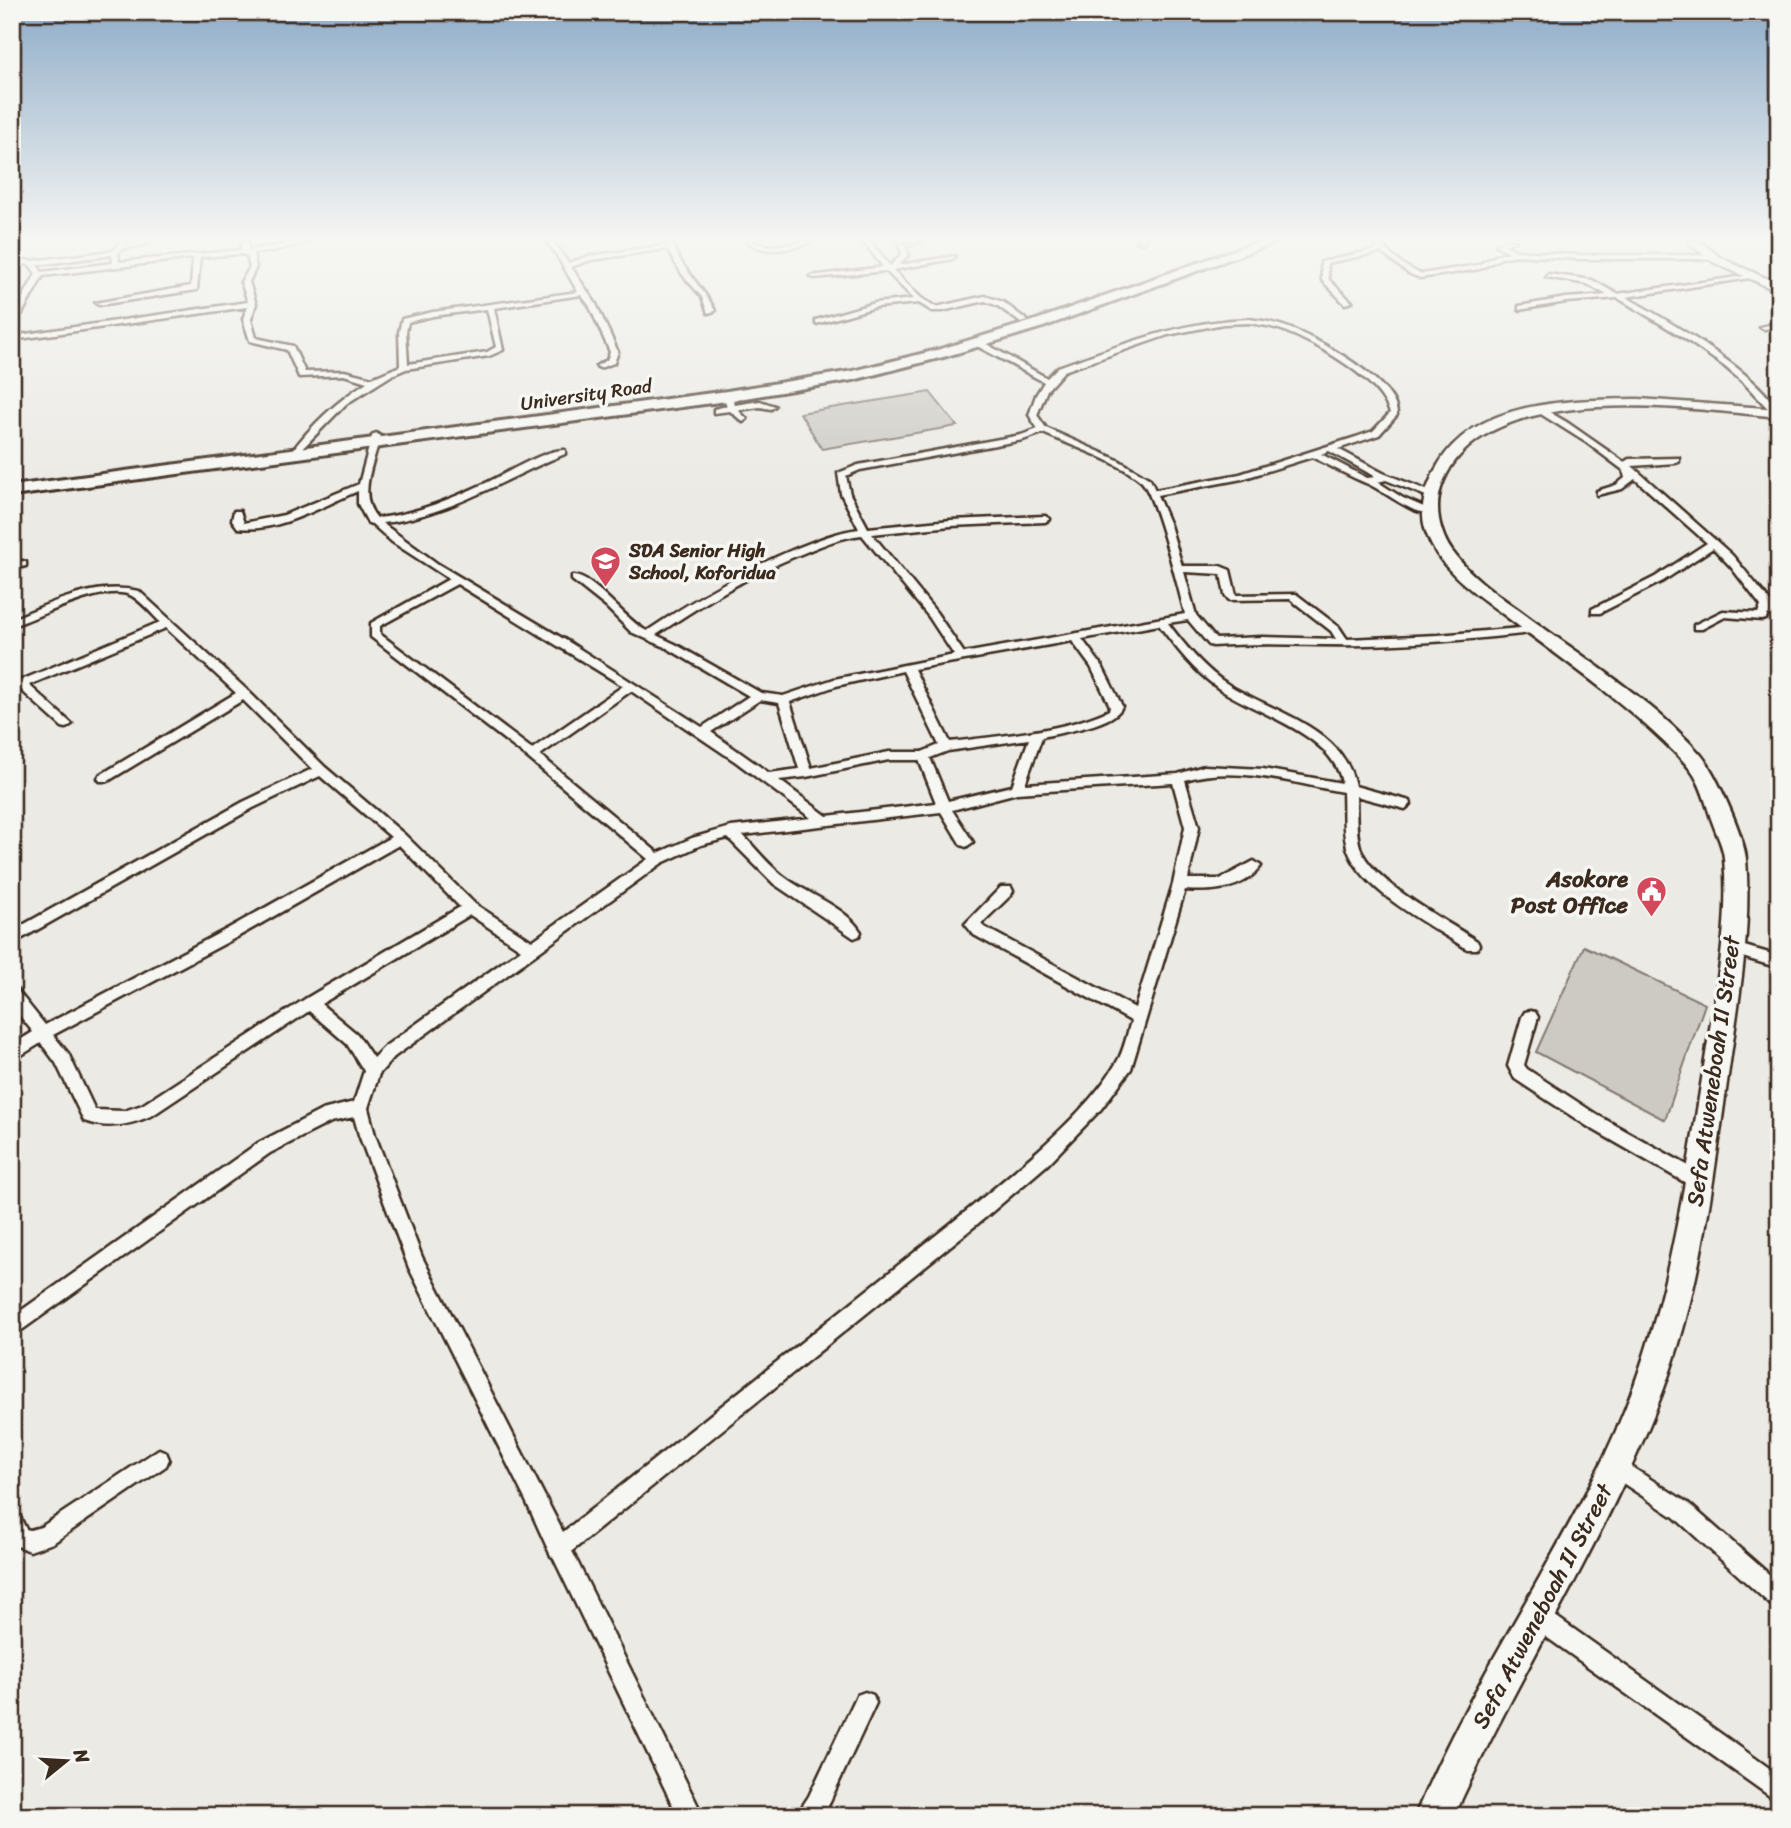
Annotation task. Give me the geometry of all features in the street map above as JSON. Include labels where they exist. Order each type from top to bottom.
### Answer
[{"type":"highway","name":"University Road","points":[[12,483],[376,439],[796,380],[899,359],[1007,326]]},
{"type":"highway","name":"University Road","points":[[376,439],[730,402],[879,370],[978,343],[1023,326]]},
{"type":"highway","name":"University Road","points":[[12,491],[298,449]]},
{"type":"main road","points":[[1431,498],[1440,467],[1471,434],[1493,422],[1539,409],[1614,403],[1778,414]]},
{"type":"main road","name":"Sefa Atweneboah II Street","points":[[1431,498],[1439,544],[1459,571],[1532,630],[1647,715],[1694,760],[1706,777],[1735,854],[1734,949],[1699,1181],[1671,1322],[1649,1388],[1616,1467],[1462,1753],[1434,1816]]},
{"type":"street","points":[[12,338],[95,326]]},
{"type":"street","points":[[249,326],[253,339],[290,348],[302,375],[344,373],[373,381]]},
{"type":"street","points":[[403,326],[404,367]]},
{"type":"street","points":[[298,449],[313,430],[373,381],[404,367],[489,354],[500,348],[495,326]]},
{"type":"street","points":[[600,366],[611,361],[614,352],[602,326]]},
{"type":"street","points":[[1202,326],[1171,330],[1061,369],[1047,381],[1037,399],[1033,415],[1043,430],[1137,473],[1147,481],[1191,616],[1198,646],[1225,688],[1245,697],[1331,750],[1349,776],[1355,851],[1362,865],[1390,889],[1472,945]]},
{"type":"street","points":[[1152,493],[1242,476],[1377,433],[1394,413],[1392,403],[1364,373],[1299,334],[1277,326]]},
{"type":"street","points":[[1671,326],[1741,377],[1778,414]]},
{"type":"street","points":[[1764,327],[1769,326]]},
{"type":"street","points":[[978,343],[1047,381]]},
{"type":"street","points":[[730,402],[743,419]]},
{"type":"street","points":[[717,411],[730,402],[771,406]]},
{"type":"street","points":[[1539,409],[1627,466],[1713,543],[1744,574],[1766,608],[1779,618]]},
{"type":"street","points":[[961,658],[930,611],[867,532],[848,502],[841,475],[858,468],[1023,438],[1043,430]]},
{"type":"street","points":[[376,439],[362,486],[363,506],[372,521],[456,580],[631,686],[769,777],[823,820]]},
{"type":"street","points":[[1330,448],[1431,498]]},
{"type":"street","points":[[372,521],[397,521],[418,516],[528,464],[562,452]]},
{"type":"street","points":[[1312,453],[1371,482],[1400,500],[1431,498]]},
{"type":"street","points":[[1627,466],[1629,462],[1637,460],[1676,460]]},
{"type":"street","points":[[1600,493],[1619,487],[1630,479],[1627,466]]},
{"type":"street","points":[[1371,482],[1382,479],[1380,475]]},
{"type":"street","points":[[1389,492],[1399,489],[1401,481]]},
{"type":"street","points":[[237,513],[241,526],[254,526],[286,517],[362,486]]},
{"type":"street","points":[[647,636],[709,595],[774,561],[841,534],[951,523],[1045,519]]},
{"type":"street","points":[[1596,611],[1659,579],[1713,543]]},
{"type":"street","points":[[1176,569],[1220,569],[1226,572],[1230,595],[1233,598],[1292,596],[1335,629],[1344,642]]},
{"type":"street","points":[[576,578],[610,605],[635,630],[671,646],[758,696],[785,700],[834,683],[907,667],[1191,616]]},
{"type":"street","points":[[456,580],[375,625],[375,635],[532,755],[657,859]]},
{"type":"street","points":[[12,623],[73,600],[116,590],[135,593],[244,694],[321,771],[400,838],[470,908],[532,949]]},
{"type":"street","points":[[1698,627],[1724,614],[1762,617],[1766,608]]},
{"type":"street","points":[[1162,622],[1198,646],[1250,639],[1344,642],[1473,637],[1532,630]]},
{"type":"street","points":[[66,724],[17,686],[168,624]]},
{"type":"street","points":[[769,777],[806,773],[889,756],[923,756],[946,747],[1037,734],[1102,718],[1114,712],[1116,706],[1108,687],[1076,638]]},
{"type":"street","points":[[907,667],[946,747]]},
{"type":"street","points":[[532,755],[631,686]]},
{"type":"street","points":[[104,778],[244,694]]},
{"type":"street","points":[[701,733],[758,696]]},
{"type":"street","points":[[785,700],[806,773]]},
{"type":"street","points":[[1017,789],[1037,734]]},
{"type":"street","points":[[923,756],[944,807],[966,842]]},
{"type":"street","points":[[691,1816],[533,1494],[415,1262],[367,1135],[360,1108],[372,1070],[389,1052],[657,859],[697,841],[731,832],[944,807],[1017,789],[1178,778],[1204,770],[1232,770],[1348,789],[1405,804]]},
{"type":"street","points":[[12,938],[248,805],[321,771]]},
{"type":"street","points":[[558,1549],[1042,1158],[1095,1104],[1125,1064],[1180,884],[1192,827],[1178,778]]},
{"type":"street","points":[[731,832],[770,872],[808,900],[819,903],[854,932]]},
{"type":"street","points":[[12,1054],[44,1033],[234,932],[400,838]]},
{"type":"street","points":[[1180,884],[1223,886],[1234,882],[1254,866]]},
{"type":"street","points":[[1006,891],[972,924],[979,932],[1139,1018]]},
{"type":"street","points":[[12,994],[62,1058],[90,1116],[111,1121],[138,1116],[310,1003],[470,908]]},
{"type":"street","points":[[1734,949],[1779,962]]},
{"type":"street","points":[[310,1003],[352,1039],[372,1070]]},
{"type":"street","points":[[1530,1017],[1531,1023],[1516,1066],[1521,1074],[1593,1121],[1699,1181]]},
{"type":"street","points":[[12,1328],[264,1149],[328,1115],[360,1108]]},
{"type":"street","points":[[12,1522],[19,1536],[30,1541],[46,1536],[159,1459]]},
{"type":"street","points":[[1616,1467],[1681,1510],[1779,1597]]},
{"type":"street","points":[[1535,1615],[1779,1789]]},
{"type":"street","points":[[808,1816],[817,1804],[865,1703]]},
{"type":"shaded area","points":[[930,392],[957,426],[822,449],[800,413]]},
{"type":"shaded area","points":[[1584,946],[1705,1004],[1665,1120],[1536,1052]]},
{"type":"place","name":"SDA Senior High School, Koforidua","points":[[606,588]]},
{"type":"place","name":"Asokore Post Office","points":[[1651,919]]}]
